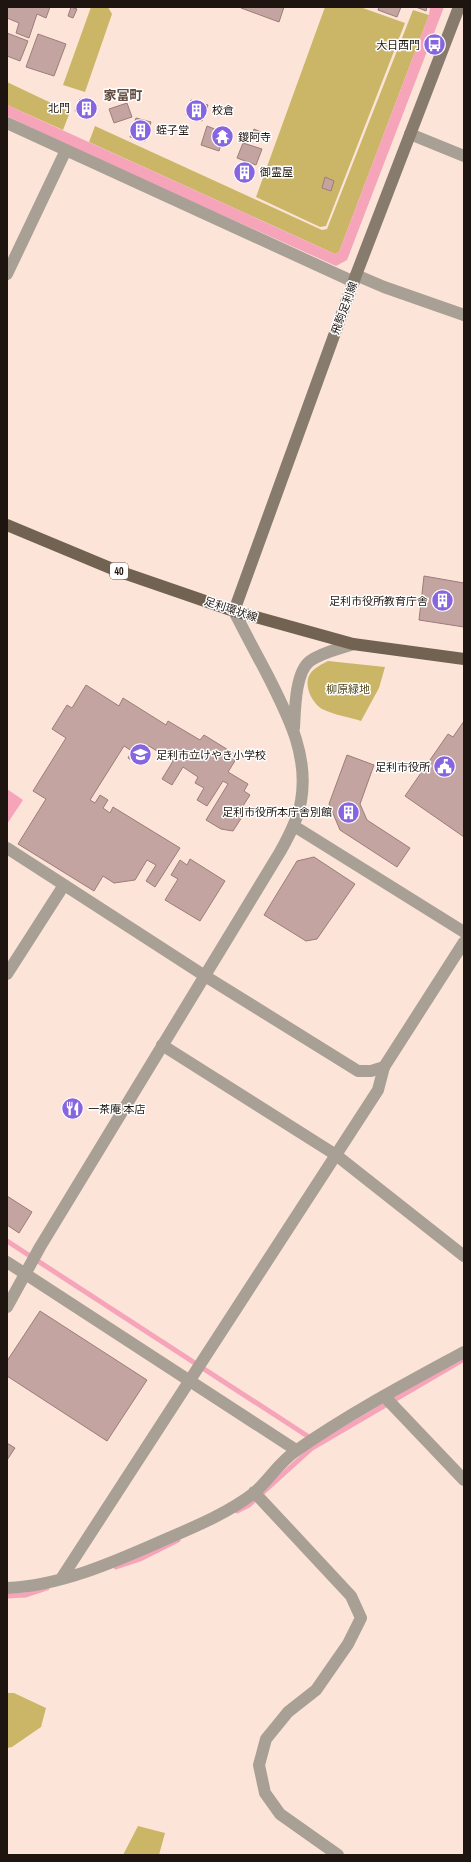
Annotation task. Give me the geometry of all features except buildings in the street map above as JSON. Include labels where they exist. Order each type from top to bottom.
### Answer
[{"type":"main road","name":"飛駒足利線","points":[[234,611],[355,279],[459,7]]},
{"type":"main road","name":"足利環状線","points":[[7,525],[115,570],[234,611],[353,644],[464,659]]},
{"type":"street","points":[[7,123],[355,279],[464,315]]},
{"type":"street","points":[[410,134],[464,156]]},
{"type":"street","points":[[7,274],[66,150]]},
{"type":"street","points":[[7,1307],[25,1274],[280,852],[294,826],[301,801],[303,776],[298,742],[294,730],[234,611]]},
{"type":"street","points":[[294,730],[297,691],[303,667],[315,658],[353,644]]},
{"type":"street","points":[[294,826],[464,932]]},
{"type":"street","points":[[7,848],[205,976],[358,1071],[371,1071],[384,1067]]},
{"type":"street","points":[[7,974],[64,886]]},
{"type":"street","points":[[61,1579],[378,1090],[384,1067],[464,942]]},
{"type":"street","points":[[162,1045],[336,1155],[462,1249]]},
{"type":"street","points":[[7,1262],[296,1450]]},
{"type":"street","points":[[7,1588],[26,1587],[61,1579],[135,1553],[212,1519],[254,1492],[281,1463],[296,1450],[384,1396],[464,1352]]},
{"type":"street","points":[[384,1396],[464,1480]]},
{"type":"street","points":[[254,1492],[351,1596],[361,1618],[348,1644],[316,1690],[288,1712],[266,1739],[259,1765],[265,1793],[280,1814],[338,1855]]},
{"type":"green space","points":[[91,7],[108,7],[112,14],[85,92],[63,85]]},
{"type":"green space","points":[[325,7],[360,7],[405,23],[326,226],[320,227],[256,197]]},
{"type":"green space","points":[[413,10],[429,15],[339,252],[335,254],[89,142],[95,126],[322,230],[327,229]]},
{"type":"green space","points":[[7,82],[70,112],[63,130],[7,105]]},
{"type":"green space","name":"柳原緑地","points":[[328,661],[385,667],[379,688],[361,721],[322,709],[312,698],[308,688],[308,678],[316,668]]},
{"type":"green space","points":[[7,1693],[14,1693],[46,1708],[41,1727],[12,1747],[7,1748]]},
{"type":"green space","points":[[138,1826],[165,1833],[159,1855],[123,1855]]},
{"type":"shaded area","points":[[430,7],[444,7],[347,260],[336,266],[97,159],[7,116],[7,105],[335,254],[339,252],[429,15]]},
{"type":"shaded area","points":[[7,789],[23,800],[7,824]]},
{"type":"waterway","points":[[7,1241],[312,1439]]},
{"type":"waterway","points":[[237,1511],[249,1505],[312,1448],[464,1359]]},
{"type":"waterway","points":[[116,1567],[140,1559],[178,1540]]},
{"type":"waterway","points":[[7,1596],[26,1595],[47,1588]]},
{"type":"place","name":"大日西門","points":[[435,45]]},
{"type":"place","name":"北門","points":[[86,108]]},
{"type":"place","name":"校倉","points":[[197,110]]},
{"type":"place","name":"蛭子堂","points":[[141,130]]},
{"type":"place","name":"鑁阿寺","points":[[223,137]]},
{"type":"place","name":"御霊屋","points":[[244,172]]},
{"type":"place","name":"足利市役所教育庁舎","points":[[443,601]]},
{"type":"place","name":"足利市立けやき小学校","points":[[140,755]]},
{"type":"place","name":"足利市役所","points":[[445,767]]},
{"type":"place","name":"足利市役所本庁舎別館","points":[[348,812]]},
{"type":"place","name":"一茶庵 本店","points":[[72,1109]]},
{"type":"district","name":"家富町","points":[[123,95]]}]
